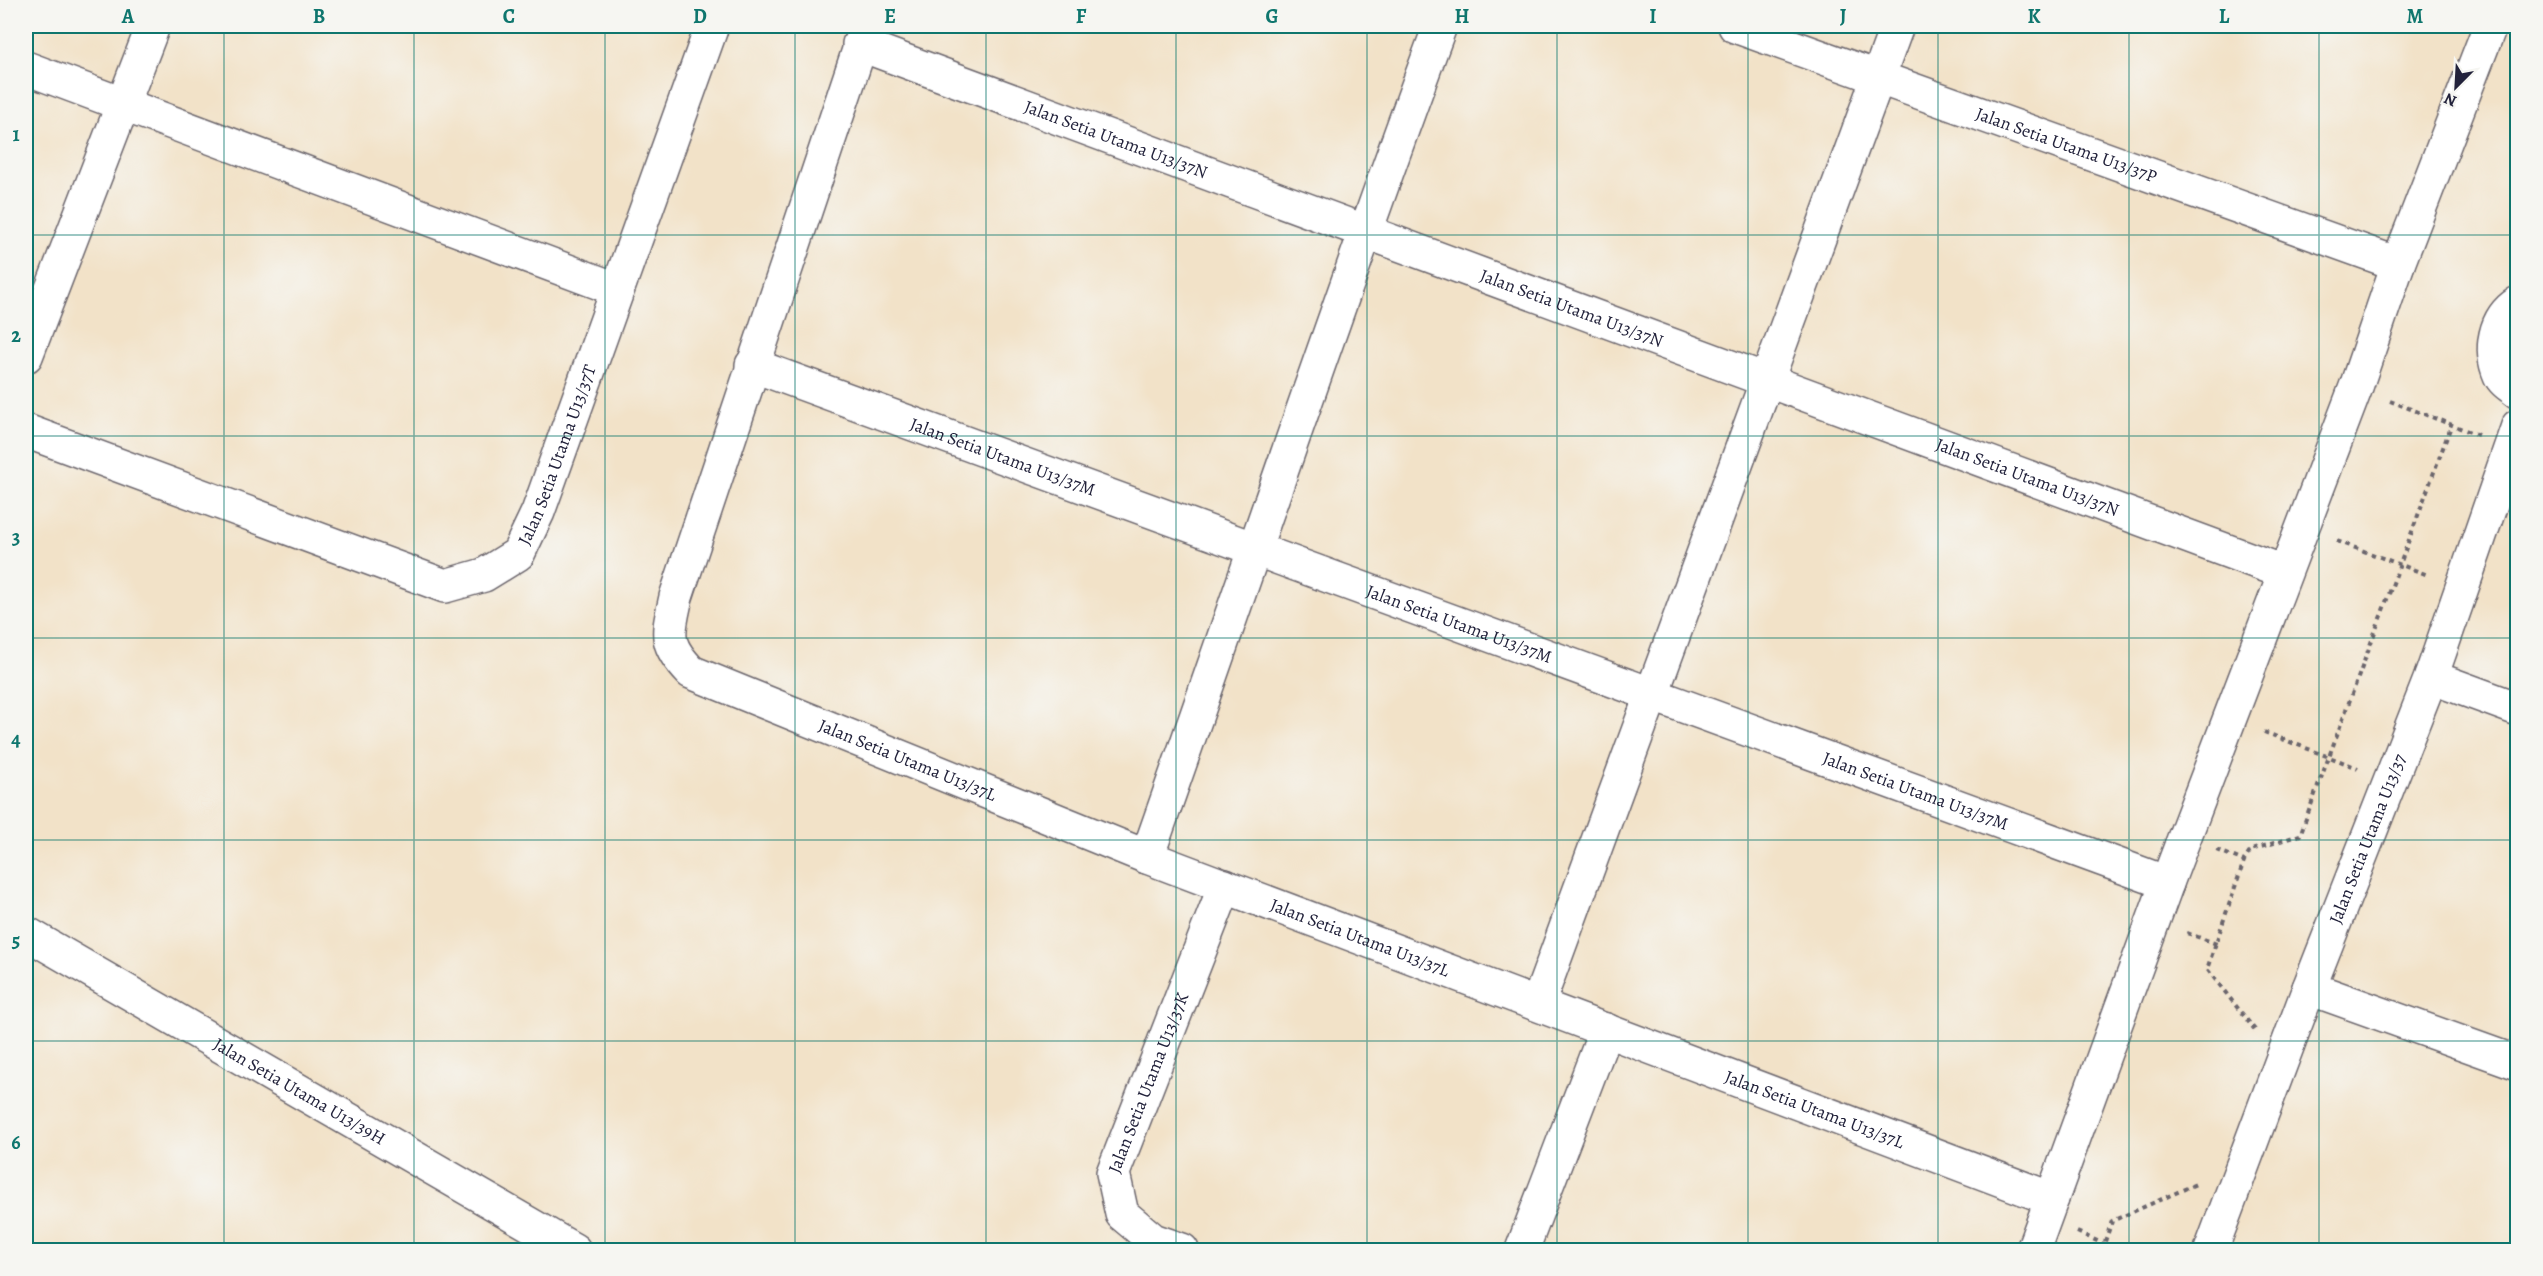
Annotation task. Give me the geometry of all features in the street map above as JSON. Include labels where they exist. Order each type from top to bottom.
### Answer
[{"type":"street","points":[[26,356],[153,26]]},
{"type":"street","name":"Jalan Setia Utama U13/37T","points":[[26,431],[445,586],[484,575],[518,554],[538,512],[712,26]]},
{"type":"street","points":[[1147,857],[1256,550],[1364,231],[1440,26]]},
{"type":"street","name":"Jalan Setia Utama U13/37P","points":[[1736,26],[2398,264]]},
{"type":"street","points":[[1538,1004],[1897,26]]},
{"type":"street","points":[[2033,1251],[2167,884],[2356,387],[2398,264],[2490,26]]},
{"type":"street","points":[[752,364],[863,35]]},
{"type":"street","name":"Jalan Setia Utama U13/37N","points":[[863,35],[1364,231],[2284,572]]},
{"type":"street","points":[[26,68],[616,289]]},
{"type":"street","points":[[2517,303],[2506,310],[2493,343],[2501,377],[2517,392]]},
{"type":"street","name":"Jalan Setia Utama U13/37M","points":[[752,364],[2167,884]]},
{"type":"street","name":"Jalan Setia Utama U13/37L","points":[[752,364],[676,597],[668,634],[677,657],[692,672],[1147,857],[2052,1198]]},
{"type":"street","name":"Jalan Setia Utama U13/37","points":[[2211,1251],[2431,677],[2514,436]]},
{"type":"street","points":[[2431,677],[2517,709]]},
{"type":"street","name":"Jalan Setia Utama U13/37K","points":[[1182,1251],[1153,1240],[1122,1214],[1113,1173],[1225,886]]},
{"type":"street","name":"Jalan Setia Utama U13/39H","points":[[26,933],[574,1251]]},
{"type":"street","points":[[2310,988],[2517,1063]]},
{"type":"street","points":[[1522,1251],[1606,1030]]},
{"type":"path","points":[[2356,387],[2451,426],[2514,436]]},
{"type":"path","points":[[2256,1031],[2207,969],[2244,861],[2251,850],[2300,835],[2451,426]]},
{"type":"path","points":[[2301,528],[2463,588]]},
{"type":"path","points":[[2230,719],[2391,780]]},
{"type":"path","points":[[2102,1251],[2112,1221],[2199,1183]]}]
